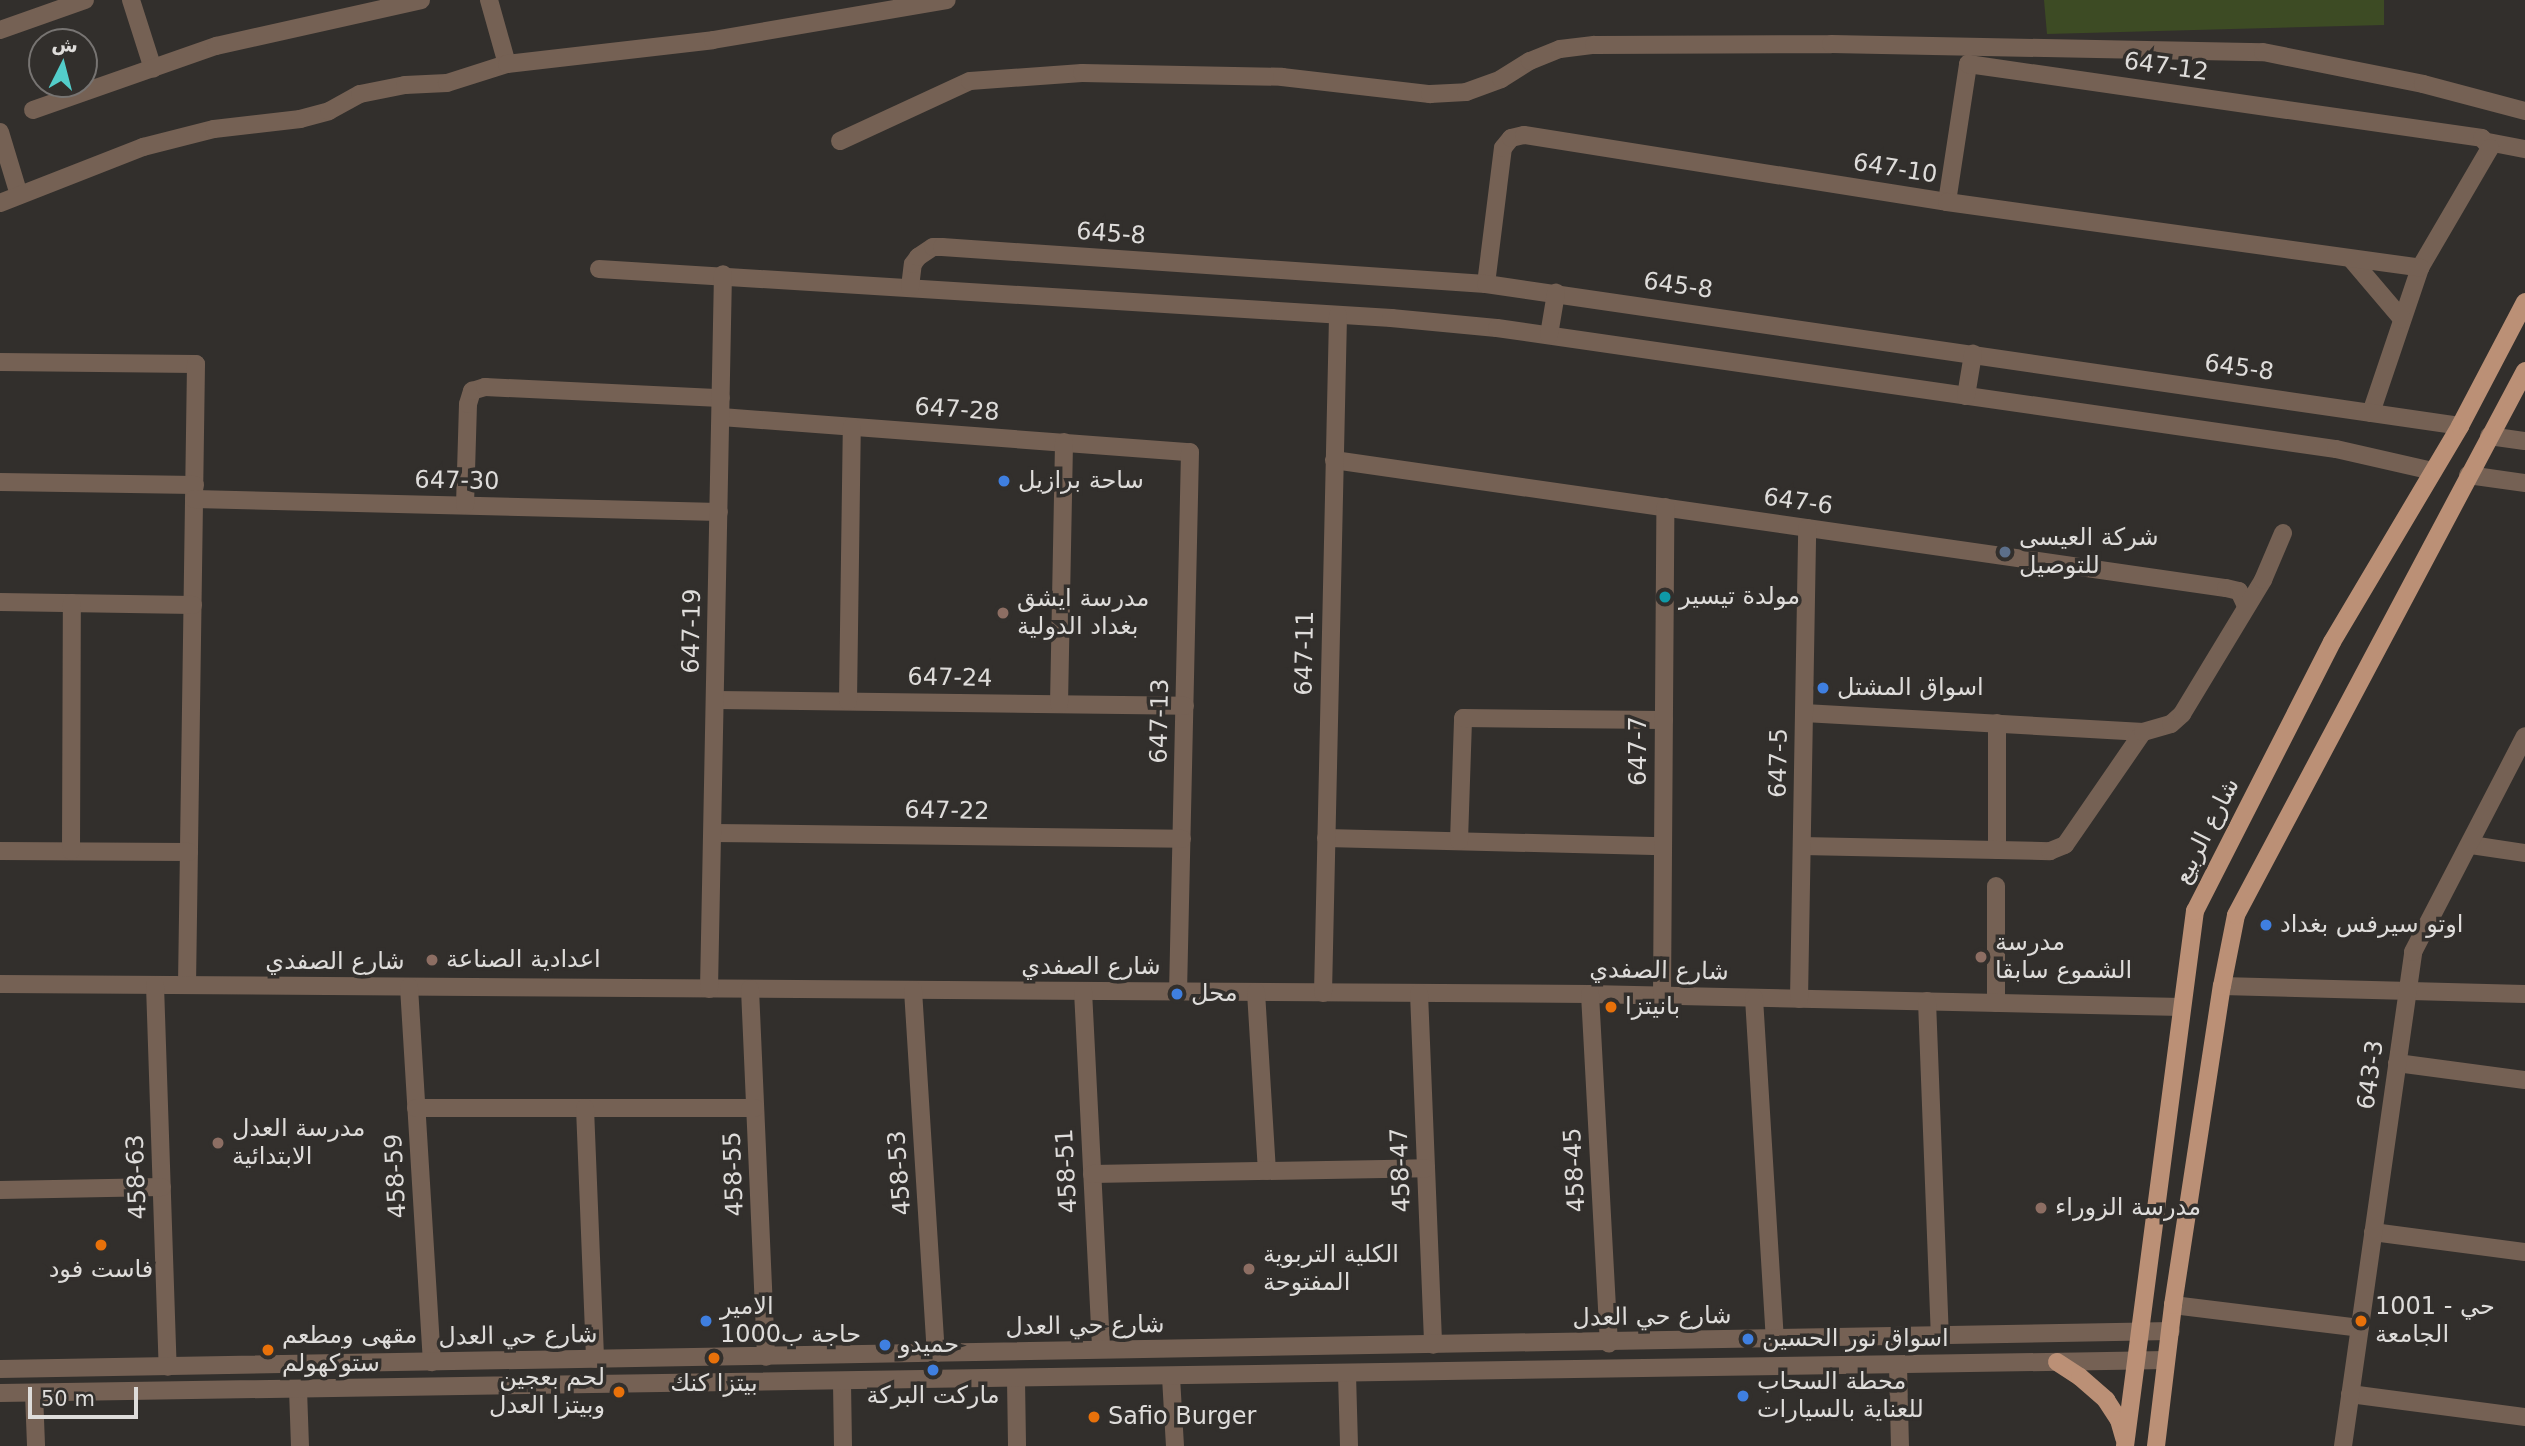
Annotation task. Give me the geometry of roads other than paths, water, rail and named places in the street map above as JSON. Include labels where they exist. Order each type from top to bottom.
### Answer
[{"type":"main road","name":"شارع الربيع","points":[[2125,1444],[2194,911],[2332,642],[2460,426],[2525,302]]},
{"type":"main road","points":[[2156,1446],[2173,1305],[2222,986],[2236,915],[2525,371]]},
{"type":"main road","points":[[2057,1362],[2080,1377],[2106,1400],[2119,1420],[2125,1444]]},
{"type":"street","points":[[0,30],[85,0]]},
{"type":"street","points":[[131,0],[153,69]]},
{"type":"street","points":[[33,110],[216,46],[421,0]]},
{"type":"street","points":[[489,0],[508,64]]},
{"type":"street","points":[[0,203],[143,147],[214,130],[300,120],[328,111],[360,94],[405,85],[447,83],[508,64],[713,40],[947,0]]},
{"type":"street","points":[[841,141],[970,81],[1082,73],[1282,77],[1430,94],[1466,92],[1501,79],[1530,61],[1560,49],[1594,45],[1831,44],[2263,52],[2423,84],[2525,111]]},
{"type":"street","name":"647-12","points":[[1947,202],[1968,64],[2482,138],[2489,145]]},
{"type":"street","points":[[0,132],[19,195]]},
{"type":"street","name":"647-10","points":[[1486,284],[1503,148],[1511,138],[1524,135],[1947,202],[2420,268]]},
{"type":"street","points":[[2371,412],[2420,268],[2489,145],[2525,149]]},
{"type":"street","name":"645-8","points":[[910,287],[913,264],[933,247],[1486,284],[2460,426]]},
{"type":"street","points":[[2351,259],[2402,319]]},
{"type":"street","points":[[600,269],[723,274],[1444,323],[1549,335],[2348,451],[2433,471]]},
{"type":"street","name":"647-19","points":[[709,989],[723,274]]},
{"type":"street","points":[[1549,335],[1556,293]]},
{"type":"street","name":"647-11","points":[[1323,993],[1338,315]]},
{"type":"street","points":[[1966,396],[1973,354]]},
{"type":"street","points":[[0,362],[196,364],[187,985]]},
{"type":"street","points":[[466,505],[468,404],[472,391],[485,387],[721,398]]},
{"type":"street","name":"647-28","points":[[721,417],[1191,452]]},
{"type":"street","points":[[848,701],[852,427]]},
{"type":"street","points":[[2489,436],[2525,441]]},
{"type":"street","points":[[1059,704],[1064,442]]},
{"type":"street","name":"647-13","points":[[1178,992],[1191,452]]},
{"type":"street","name":"647-6","points":[[1334,460],[2226,588],[2239,592],[2246,606]]},
{"type":"street","points":[[2468,475],[2525,483]]},
{"type":"street","name":"647-30","points":[[0,482],[466,505],[719,512]]},
{"type":"street","name":"647-7","points":[[1662,996],[1665,507]]},
{"type":"street","name":"647-5","points":[[1799,999],[1807,528]]},
{"type":"street","points":[[1804,713],[2143,732],[2171,724],[2182,714],[2263,580],[2283,533]]},
{"type":"street","points":[[0,602],[193,605]]},
{"type":"street","points":[[71,851],[72,603]]},
{"type":"street","name":"647-24","points":[[715,700],[1185,706]]},
{"type":"street","points":[[1459,841],[1463,718],[1664,720]]},
{"type":"street","points":[[1997,723],[1997,850]]},
{"type":"street","points":[[1802,846],[2050,851],[2066,845],[2143,732]]},
{"type":"street","name":"643-3","points":[[2343,1446],[2413,952],[2525,738]]},
{"type":"street","name":"647-22","points":[[713,833],[1182,839]]},
{"type":"street","points":[[1326,838],[1663,846]]},
{"type":"street","points":[[2471,845],[2525,853]]},
{"type":"street","points":[[0,851],[189,852]]},
{"type":"street","points":[[1996,886],[1996,1003]]},
{"type":"street","name":"شارع الصفدي","points":[[0,984],[1590,994],[2182,1007]]},
{"type":"street","name":"458-63","points":[[155,985],[168,1367]]},
{"type":"street","points":[[2222,986],[2525,994]]},
{"type":"street","name":"458-59","points":[[409,987],[432,1362]]},
{"type":"street","name":"458-55","points":[[750,989],[766,1357]]},
{"type":"street","name":"458-53","points":[[913,990],[936,1353]]},
{"type":"street","name":"458-51","points":[[1083,991],[1101,1349]]},
{"type":"street","points":[[1256,992],[1267,1171]]},
{"type":"street","name":"458-47","points":[[1419,993],[1433,1345]]},
{"type":"street","name":"458-45","points":[[1590,994],[1609,1343]]},
{"type":"street","points":[[1755,998],[1774,1339]]},
{"type":"street","points":[[1923,1364],[1931,1337],[1927,1002]]},
{"type":"street","points":[[2397,1063],[2525,1080]]},
{"type":"street","points":[[416,1108],[755,1108]]},
{"type":"street","points":[[585,1108],[595,1359]]},
{"type":"street","points":[[1092,1174],[1426,1168]]},
{"type":"street","points":[[0,1190],[162,1187]]},
{"type":"street","points":[[2373,1232],[2525,1252]]},
{"type":"street","points":[[2173,1305],[2360,1328]]},
{"type":"street","name":"شارع حي العدل","points":[[0,1369],[1101,1349],[1679,1342],[2171,1331]]},
{"type":"street","points":[[1679,1342],[1679,1368]]},
{"type":"street","points":[[663,1359],[665,1384]]},
{"type":"street","name":"شارع حي العدل","points":[[0,1393],[1016,1380],[2166,1360]]},
{"type":"street","points":[[1898,1365],[1900,1446]]},
{"type":"street","points":[[1347,1374],[1349,1446]]},
{"type":"street","points":[[1171,1377],[1175,1446]]},
{"type":"street","points":[[1016,1380],[1017,1446]]},
{"type":"street","points":[[842,1382],[843,1446]]},
{"type":"street","points":[[298,1389],[300,1446]]},
{"type":"street","points":[[34,1393],[36,1446]]},
{"type":"street","points":[[2350,1394],[2525,1417]]},
{"type":"place","name":"ساحة برازيل","points":[[1004,481]]},
{"type":"place","name":"شركة العيسى للتوصيل","points":[[2005,552]]},
{"type":"place","name":"مولدة تيسير","points":[[1665,597]]},
{"type":"place","name":"مدرسة ايشق بغداد الدولية","points":[[1003,613]]},
{"type":"place","name":"اسواق المشتل","points":[[1823,688]]},
{"type":"place","name":"اوتو سيرفس بغداد","points":[[2266,925]]},
{"type":"place","name":"مدرسة الشموع سابقا","points":[[1981,957]]},
{"type":"place","name":"اعدادية الصناعة","points":[[432,960]]},
{"type":"place","name":"محل","points":[[1177,994]]},
{"type":"place","name":"بانيتزا","points":[[1611,1007]]},
{"type":"place","name":"مدرسة العدل الابتدائية","points":[[218,1143]]},
{"type":"place","name":"مدرسة الزوراء","points":[[2041,1208]]},
{"type":"place","name":"فاست فود","points":[[101,1245]]},
{"type":"place","name":"الكلية التربوية المفتوحة","points":[[1249,1269]]},
{"type":"place","name":"الامير حاجة ب1000","points":[[706,1321]]},
{"type":"place","name":"1001 - حي الجامعة","points":[[2361,1321]]},
{"type":"place","name":"اسواق نور الحسين","points":[[1748,1339]]},
{"type":"place","name":"حميدو","points":[[885,1345]]},
{"type":"place","name":"مقهى ومطعم ستوكهولم","points":[[268,1350]]},
{"type":"place","name":"بيتزا كنك","points":[[714,1358]]},
{"type":"place","name":"ماركت البركة","points":[[933,1370]]},
{"type":"place","name":"لحم بعجين وبيتزا العدل","points":[[619,1392]]},
{"type":"place","name":"محطة السحاب للعناية بالسيارات","points":[[1743,1396]]},
{"type":"place","name":"Safio Burger","points":[[1094,1417]]}]
